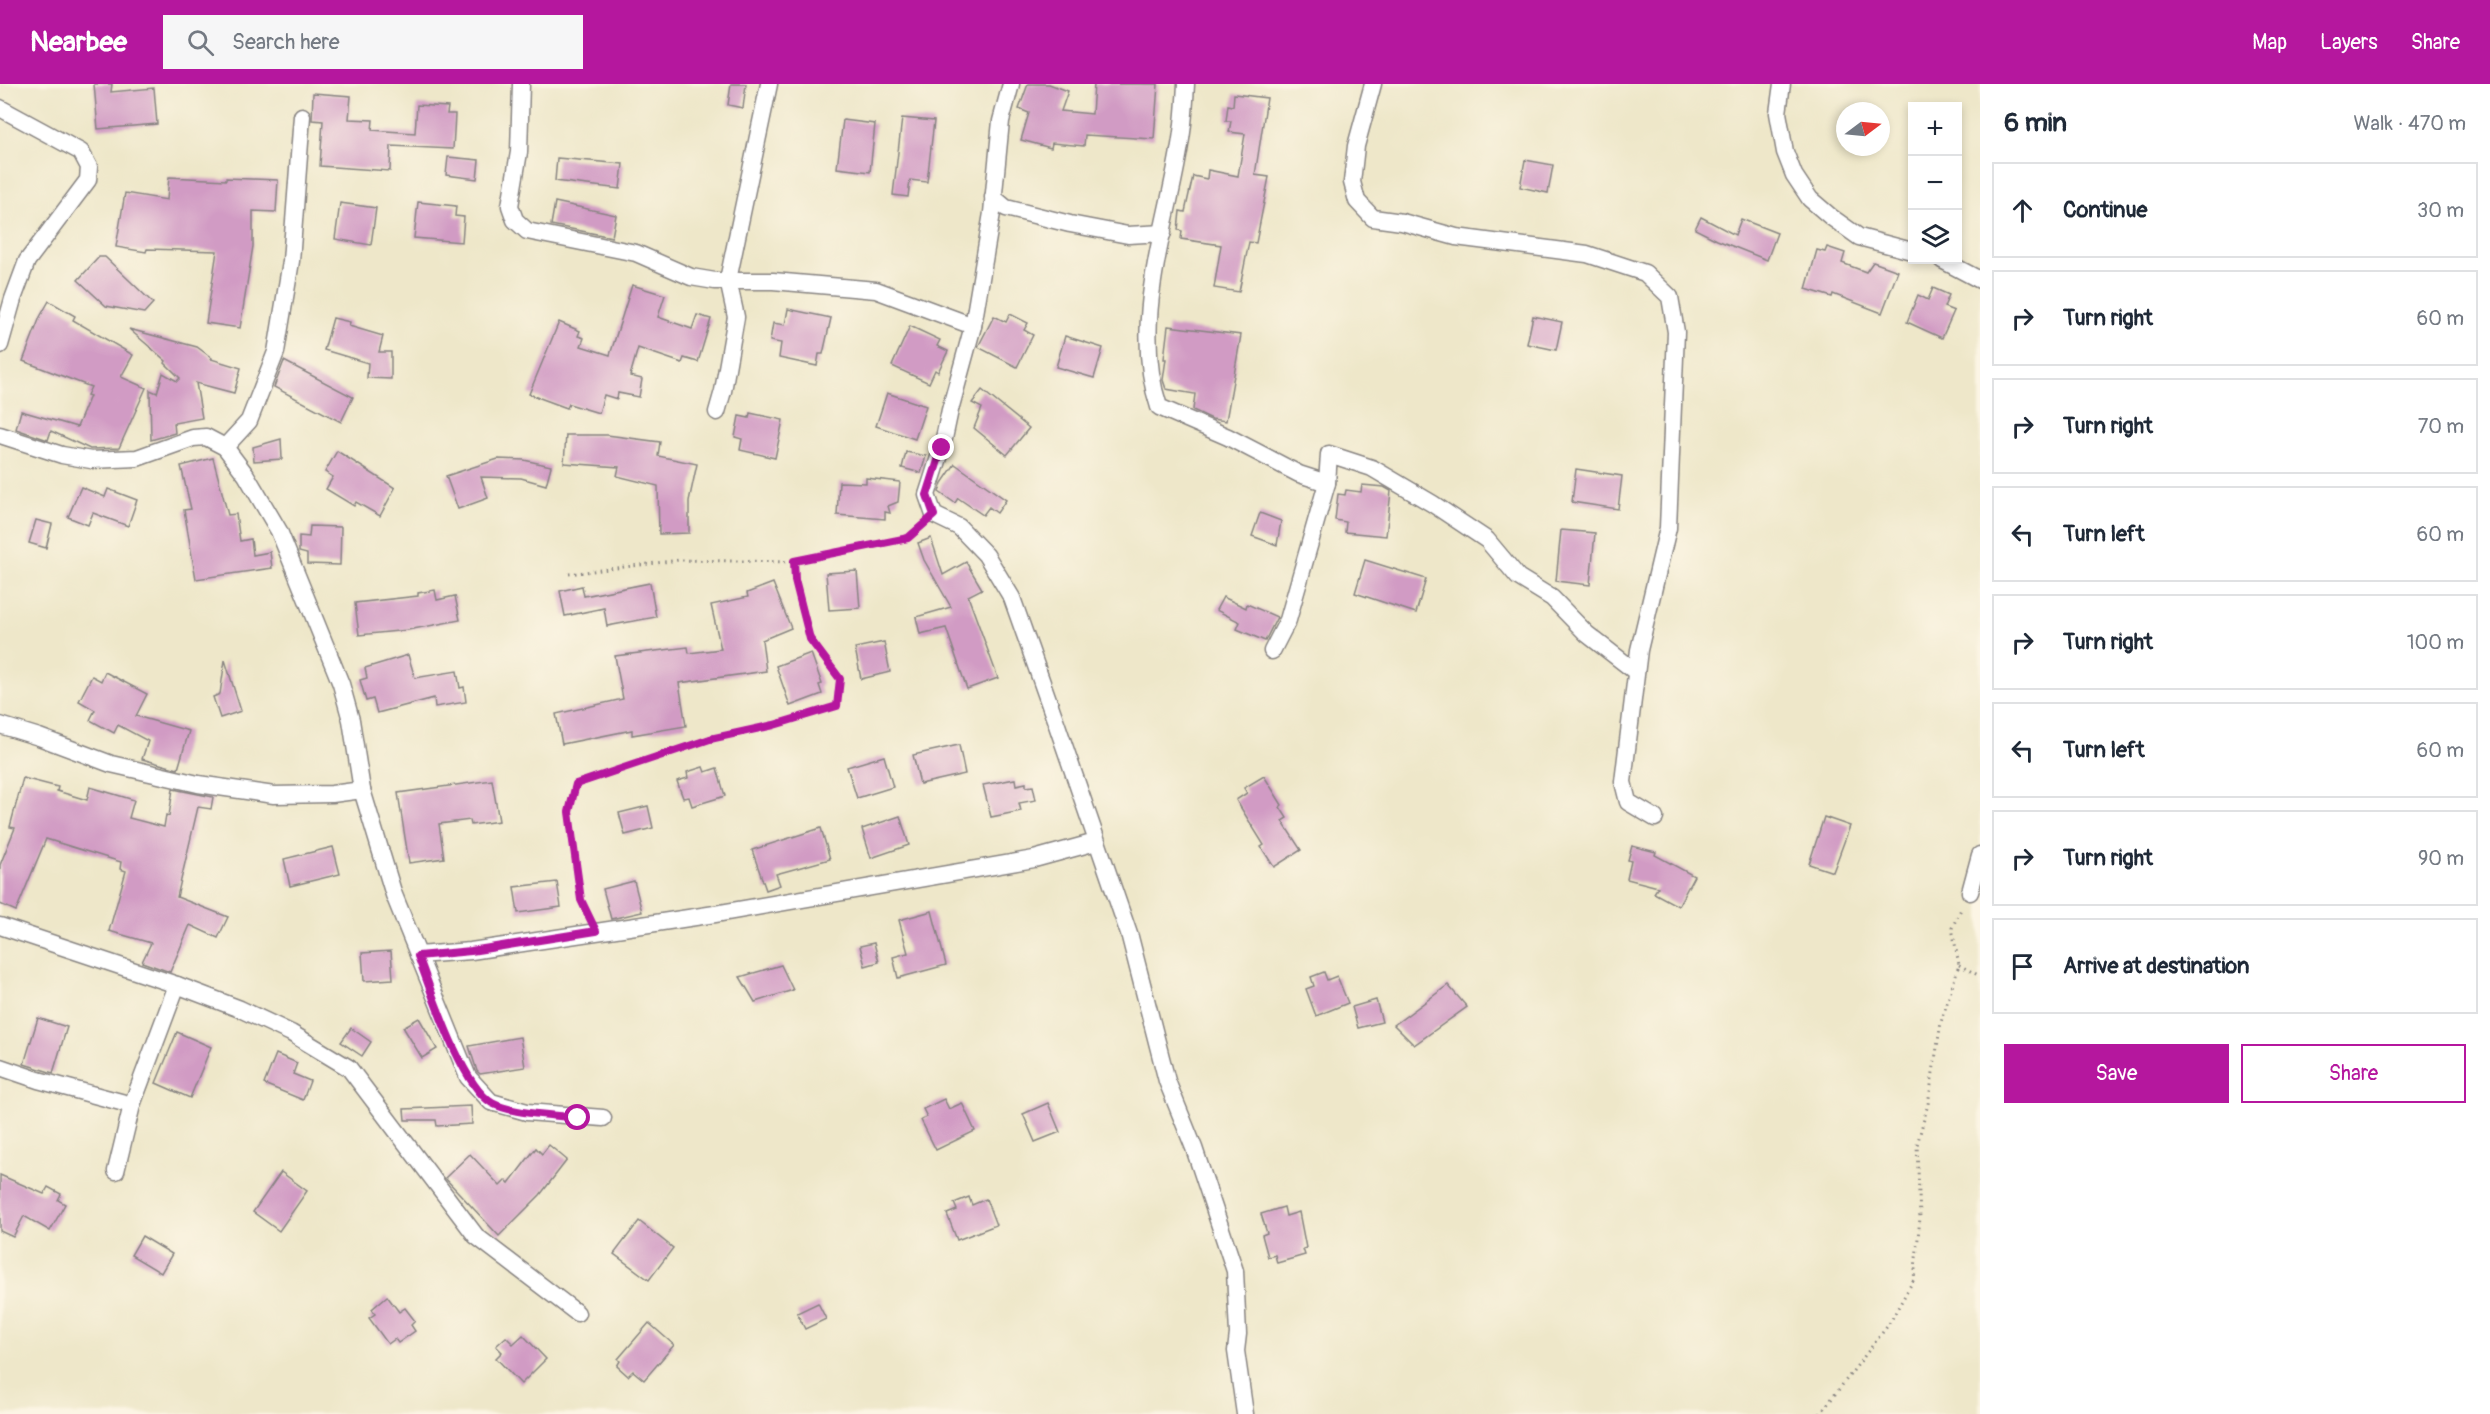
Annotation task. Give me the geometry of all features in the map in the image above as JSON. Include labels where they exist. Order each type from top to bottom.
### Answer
[{"type":"street","points":[[522,84],[519,152],[510,206],[515,220],[527,231],[636,253],[691,278],[773,281],[876,290],[973,326]]},
{"type":"street","points":[[717,412],[736,317],[729,280],[769,84]]},
{"type":"street","points":[[1011,84],[1001,121],[993,197],[973,326],[942,448],[927,495],[934,515],[958,527],[986,555],[1012,598],[1130,938],[1167,1081],[1194,1148],[1235,1270],[1238,1334],[1236,1352],[1245,1414]]},
{"type":"street","points":[[1186,84],[1181,138],[1163,233],[1148,333],[1151,382],[1159,407],[1228,437],[1299,474],[1327,483]]},
{"type":"street","points":[[1373,84],[1356,146],[1352,182],[1357,201],[1373,218],[1402,222],[1456,237],[1587,254],[1645,273],[1670,297],[1676,332],[1668,528],[1639,650],[1623,782],[1628,802],[1655,818]]},
{"type":"street","points":[[1782,84],[1778,113],[1785,152],[1794,176],[1810,199],[1859,237],[1908,250]]},
{"type":"street","points":[[0,108],[81,152],[89,167],[88,180],[27,261],[0,345]]},
{"type":"street","points":[[225,447],[249,420],[276,352],[291,261],[302,116]]},
{"type":"street","points":[[993,197],[1006,207],[1070,224],[1128,235],[1163,233]]},
{"type":"street","points":[[1950,264],[1980,280]]},
{"type":"street","points":[[0,435],[62,455],[90,460],[137,458],[193,438],[206,437],[225,447],[246,475],[279,531],[341,684],[351,720],[362,789],[394,895],[468,1077],[491,1102],[527,1112],[603,1118]]},
{"type":"street","points":[[1272,651],[1288,620],[1327,483],[1329,454],[1372,468],[1433,504],[1487,540],[1518,577],[1552,598],[1587,634],[1636,672]]},
{"type":"street","points":[[0,725],[111,764],[198,784],[274,795],[332,794],[362,789]]},
{"type":"street","points":[[418,956],[471,951],[716,914],[1034,859],[1096,842]]},
{"type":"street","points":[[1970,892],[1980,855]]},
{"type":"street","points":[[0,926],[177,985],[240,1009],[291,1033],[349,1068],[476,1236],[577,1313]]},
{"type":"street","points":[[116,1171],[132,1105],[177,985]]},
{"type":"street","points":[[0,1067],[38,1080],[132,1105]]},
{"type":"path","points":[[569,574],[679,560],[794,561],[908,538],[934,515]]},
{"type":"path","points":[[596,931],[581,900],[569,812],[576,784],[710,739],[774,725],[837,706],[840,679],[810,639],[795,580],[794,561]]},
{"type":"path","points":[[1820,1414],[1889,1324],[1914,1279],[1920,1218],[1917,1145],[1928,1104],[1941,1022],[1959,965],[1952,928],[1970,892]]},
{"type":"path","points":[[1959,965],[1980,976]]},
{"type":"building","points":[[94,84],[112,84],[111,92],[154,88],[157,124],[98,129]]},
{"type":"building","points":[[731,84],[746,84],[743,108],[728,105]]},
{"type":"building","points":[[1028,84],[1049,84],[1068,91],[1061,111],[1092,114],[1094,84],[1158,84],[1154,139],[1085,135],[1084,146],[1052,143],[1051,148],[1021,140],[1029,113],[1019,109]]},
{"type":"building","points":[[313,93],[351,96],[349,119],[373,120],[372,130],[415,133],[417,105],[448,107],[447,114],[455,114],[453,149],[391,146],[390,171],[320,166],[323,121],[312,120]]},
{"type":"building","points":[[1234,94],[1267,98],[1255,175],[1269,177],[1256,243],[1249,242],[1239,292],[1214,288],[1221,245],[1181,239],[1182,231],[1178,230],[1180,211],[1185,212],[1193,176],[1207,179],[1208,170],[1238,176],[1245,134],[1229,132],[1231,121],[1226,121],[1228,105],[1233,106]]},
{"type":"building","points":[[902,118],[934,121],[927,182],[910,180],[908,197],[893,195]]},
{"type":"building","points":[[843,120],[875,124],[870,172],[837,168]]},
{"type":"building","points":[[448,157],[479,160],[477,179],[446,175]]},
{"type":"building","points":[[557,158],[623,164],[620,189],[555,181]]},
{"type":"building","points":[[1525,160],[1553,165],[1548,193],[1520,187]]},
{"type":"building","points":[[169,177],[278,180],[276,212],[253,211],[253,246],[240,328],[206,323],[217,251],[147,249],[146,252],[116,247],[125,193],[167,200]]},
{"type":"building","points":[[418,202],[456,206],[455,216],[464,217],[462,242],[414,238]]},
{"type":"building","points":[[555,202],[616,215],[612,237],[551,225]]},
{"type":"building","points":[[340,203],[376,208],[371,245],[335,239]]},
{"type":"building","points":[[1701,217],[1735,235],[1741,219],[1777,233],[1767,260],[1695,229]]},
{"type":"building","points":[[1827,247],[1845,253],[1842,263],[1866,272],[1873,262],[1898,271],[1882,313],[1833,294],[1832,297],[1806,289],[1817,250],[1825,252]]},
{"type":"building","points":[[99,257],[105,257],[153,303],[144,313],[106,306],[78,280]]},
{"type":"building","points":[[632,285],[665,295],[658,317],[692,329],[697,315],[711,319],[698,362],[684,358],[682,363],[638,348],[630,376],[642,379],[639,397],[618,393],[617,399],[604,395],[599,413],[569,404],[567,408],[529,394],[559,322],[580,331],[578,336],[584,338],[581,346],[610,355]]},
{"type":"building","points":[[1933,288],[1949,295],[1944,307],[1954,311],[1942,338],[1907,322],[1918,295],[1928,300]]},
{"type":"building","points":[[49,301],[75,316],[73,320],[133,355],[121,377],[146,388],[119,448],[90,449],[51,431],[48,440],[16,429],[21,411],[77,427],[90,396],[87,395],[91,387],[23,361],[40,317]]},
{"type":"building","points":[[788,309],[831,318],[823,354],[819,354],[817,366],[779,358],[781,343],[770,341],[773,323],[785,325]]},
{"type":"building","points":[[1010,314],[1028,323],[1024,330],[1033,335],[1017,367],[978,347],[994,316],[1006,322]]},
{"type":"building","points":[[1533,316],[1562,322],[1556,350],[1527,344]]},
{"type":"building","points":[[333,318],[350,322],[349,326],[383,336],[379,352],[391,352],[391,379],[367,378],[368,363],[324,350]]},
{"type":"building","points":[[910,326],[940,340],[937,346],[948,351],[938,372],[935,370],[929,383],[892,366]]},
{"type":"building","points":[[1168,326],[1241,335],[1226,421],[1212,419],[1193,410],[1195,394],[1166,389],[1163,380]]},
{"type":"building","points":[[129,329],[197,347],[211,359],[241,368],[234,393],[196,383],[202,418],[174,423],[175,433],[151,440],[150,390],[157,393],[163,373],[177,381],[180,378],[165,363],[166,361]]},
{"type":"building","points":[[1065,336],[1103,348],[1094,378],[1056,367]]},
{"type":"building","points":[[284,361],[353,397],[341,422],[274,387]]},
{"type":"building","points":[[982,390],[1029,428],[1007,455],[974,428],[982,408],[972,403]]},
{"type":"building","points":[[887,393],[926,406],[915,439],[876,426]]},
{"type":"building","points":[[750,413],[783,420],[775,458],[740,450],[742,439],[735,437],[739,416],[749,418]]},
{"type":"building","points":[[566,435],[607,435],[660,442],[658,456],[697,464],[689,501],[689,533],[659,534],[658,486],[617,476],[619,467],[564,463]]},
{"type":"building","points":[[281,439],[282,459],[254,461],[253,447]]},
{"type":"building","points":[[337,451],[395,488],[380,516],[356,502],[354,506],[326,489],[333,477],[325,472]]},
{"type":"building","points":[[906,452],[926,456],[921,473],[902,468]]},
{"type":"building","points":[[213,458],[228,515],[236,514],[240,541],[251,539],[253,555],[270,552],[272,568],[196,579],[184,510],[191,509],[181,466]]},
{"type":"building","points":[[498,459],[524,460],[551,466],[546,485],[521,478],[481,477],[488,498],[458,509],[446,476]]},
{"type":"building","points":[[955,464],[1006,500],[997,513],[989,507],[983,515],[958,498],[955,503],[939,492],[942,483]]},
{"type":"building","points":[[1576,469],[1622,476],[1618,509],[1572,502]]},
{"type":"building","points":[[866,478],[900,482],[898,502],[888,506],[890,513],[885,512],[885,519],[837,515],[839,482],[866,483]]},
{"type":"building","points":[[1362,485],[1384,487],[1391,491],[1386,536],[1345,532],[1346,522],[1335,520],[1338,494],[1345,495],[1346,490],[1361,492]]},
{"type":"building","points":[[81,487],[105,497],[108,489],[137,500],[128,526],[93,513],[88,525],[68,517]]},
{"type":"building","points":[[1260,513],[1281,521],[1277,545],[1252,536]]},
{"type":"building","points":[[36,520],[52,524],[46,548],[29,543]]},
{"type":"building","points":[[310,526],[341,527],[340,565],[307,564],[307,554],[299,552],[299,536],[309,537]]},
{"type":"building","points":[[1561,530],[1595,533],[1590,585],[1556,581]]},
{"type":"building","points":[[931,538],[943,575],[966,562],[982,589],[968,596],[998,678],[967,689],[946,628],[920,634],[916,617],[951,607],[924,560],[918,543]]},
{"type":"building","points":[[1365,560],[1426,579],[1416,613],[1355,593]]},
{"type":"building","points":[[857,571],[860,608],[829,610],[826,573]]},
{"type":"building","points":[[650,583],[656,617],[607,626],[604,608],[565,616],[560,591],[582,586],[584,596]]},
{"type":"building","points":[[773,583],[791,628],[762,640],[766,671],[679,683],[686,726],[632,735],[632,730],[562,744],[556,714],[623,699],[615,656],[688,647],[689,653],[721,649],[711,605],[748,597],[747,593]]},
{"type":"building","points":[[435,590],[437,600],[455,596],[460,620],[408,630],[359,635],[355,603],[418,596],[418,593]]},
{"type":"building","points":[[1223,597],[1246,608],[1247,604],[1277,617],[1265,641],[1237,629],[1240,622],[1216,610]]},
{"type":"building","points":[[884,642],[890,672],[861,679],[855,648]]},
{"type":"building","points":[[811,653],[822,684],[819,685],[822,694],[790,706],[776,666]]},
{"type":"building","points":[[408,655],[415,678],[457,671],[460,688],[464,687],[466,702],[435,707],[434,698],[377,713],[373,699],[366,701],[360,680],[367,678],[365,668]]},
{"type":"building","points":[[225,660],[241,711],[220,718],[213,697],[220,694]]},
{"type":"building","points":[[105,672],[147,694],[136,716],[189,731],[178,769],[142,759],[148,741],[118,725],[114,733],[90,720],[95,710],[79,701],[92,676],[101,681]]},
{"type":"building","points":[[959,745],[965,774],[920,784],[913,755]]},
{"type":"building","points":[[884,756],[893,787],[857,798],[847,767]]},
{"type":"building","points":[[703,767],[705,772],[717,768],[725,796],[692,806],[689,797],[683,798],[677,781],[688,778],[687,772]]},
{"type":"building","points":[[1264,776],[1282,805],[1280,807],[1287,818],[1282,821],[1301,850],[1274,867],[1261,847],[1264,845],[1236,800],[1247,793],[1244,788]]},
{"type":"building","points":[[23,778],[58,787],[57,791],[87,800],[90,787],[134,800],[129,818],[164,827],[166,815],[169,816],[173,789],[213,797],[211,809],[198,807],[177,897],[228,917],[218,938],[190,925],[170,972],[142,962],[151,943],[109,931],[126,871],[120,869],[121,862],[46,839],[16,911],[0,904],[0,865],[15,828],[10,827]]},
{"type":"building","points":[[1015,779],[1016,785],[1026,783],[1026,787],[1033,786],[1036,800],[1019,803],[1021,811],[991,817],[983,785]]},
{"type":"building","points":[[492,780],[499,821],[471,825],[470,820],[439,824],[444,858],[409,863],[398,793]]},
{"type":"building","points":[[648,806],[653,828],[625,835],[619,813]]},
{"type":"building","points":[[900,816],[909,845],[871,858],[862,829]]},
{"type":"building","points":[[1824,817],[1850,826],[1833,872],[1809,864]]},
{"type":"building","points":[[821,828],[830,859],[776,874],[780,885],[766,890],[752,850]]},
{"type":"building","points":[[1632,846],[1656,852],[1655,855],[1694,876],[1678,906],[1654,893],[1658,887],[1627,879],[1631,861],[1628,860]]},
{"type":"building","points":[[333,847],[340,874],[290,886],[284,859]]},
{"type":"building","points":[[634,881],[642,912],[611,919],[603,889]]},
{"type":"building","points":[[557,882],[561,907],[518,913],[514,887]]},
{"type":"building","points":[[932,911],[946,965],[898,978],[893,957],[908,953],[899,920]]},
{"type":"building","points":[[874,943],[879,962],[865,966],[860,946]]},
{"type":"building","points":[[391,951],[393,979],[364,981],[362,953]]},
{"type":"building","points":[[781,965],[793,990],[755,1002],[740,977]]},
{"type":"building","points":[[1324,972],[1327,980],[1337,976],[1348,1003],[1316,1016],[1306,989],[1314,986],[1311,977]]},
{"type":"building","points":[[1448,985],[1467,1007],[1414,1045],[1394,1025]]},
{"type":"building","points":[[1376,1000],[1382,1022],[1358,1028],[1352,1007]]},
{"type":"building","points":[[38,1018],[67,1027],[53,1073],[24,1064]]},
{"type":"building","points":[[419,1018],[437,1049],[422,1058],[403,1027]]},
{"type":"building","points":[[351,1028],[371,1042],[362,1056],[341,1042]]},
{"type":"building","points":[[177,1032],[211,1047],[190,1098],[156,1083]]},
{"type":"building","points":[[520,1037],[525,1067],[480,1074],[477,1071],[469,1046]]},
{"type":"building","points":[[276,1054],[297,1063],[293,1074],[310,1081],[303,1100],[264,1084]]},
{"type":"building","points":[[944,1099],[949,1109],[962,1103],[975,1131],[936,1150],[921,1120],[927,1117],[923,1109]]},
{"type":"building","points":[[1048,1103],[1060,1132],[1035,1142],[1023,1114]]},
{"type":"building","points":[[471,1106],[472,1124],[437,1126],[436,1120],[405,1120],[404,1109]]},
{"type":"building","points":[[549,1145],[567,1160],[540,1195],[499,1236],[445,1178],[470,1154],[500,1186],[506,1180],[509,1183],[536,1148],[542,1154]]},
{"type":"building","points":[[281,1172],[307,1191],[279,1231],[253,1212]]},
{"type":"building","points":[[0,1175],[44,1194],[48,1187],[61,1194],[58,1200],[65,1204],[50,1231],[24,1216],[13,1237],[0,1231]]},
{"type":"building","points":[[969,1197],[972,1205],[986,1199],[996,1225],[957,1240],[947,1214],[957,1210],[954,1203]]},
{"type":"building","points":[[1284,1207],[1286,1216],[1299,1212],[1306,1248],[1303,1249],[1305,1255],[1277,1263],[1275,1255],[1268,1257],[1262,1235],[1267,1233],[1261,1214]]},
{"type":"building","points":[[639,1221],[673,1248],[649,1280],[614,1254]]},
{"type":"building","points":[[142,1236],[172,1254],[161,1273],[131,1255]]},
{"type":"building","points":[[387,1296],[399,1312],[405,1308],[415,1321],[411,1325],[415,1331],[398,1343],[395,1339],[388,1344],[369,1318],[375,1314],[372,1309]]},
{"type":"building","points":[[818,1303],[826,1319],[805,1329],[797,1313]]},
{"type":"building","points":[[649,1323],[674,1345],[644,1380],[633,1371],[628,1376],[617,1366],[620,1361],[618,1359]]},
{"type":"building","points":[[523,1335],[546,1359],[521,1384],[496,1358],[502,1352],[496,1346],[506,1337],[513,1344]]},
{"type":"route","points":[[578,1118],[527,1112],[491,1102],[468,1077],[418,956],[471,951],[596,931],[581,900],[569,812],[576,784],[710,739],[774,725],[837,706],[840,679],[810,639],[795,580],[794,561],[908,538],[934,515],[927,495],[942,448]]}]
